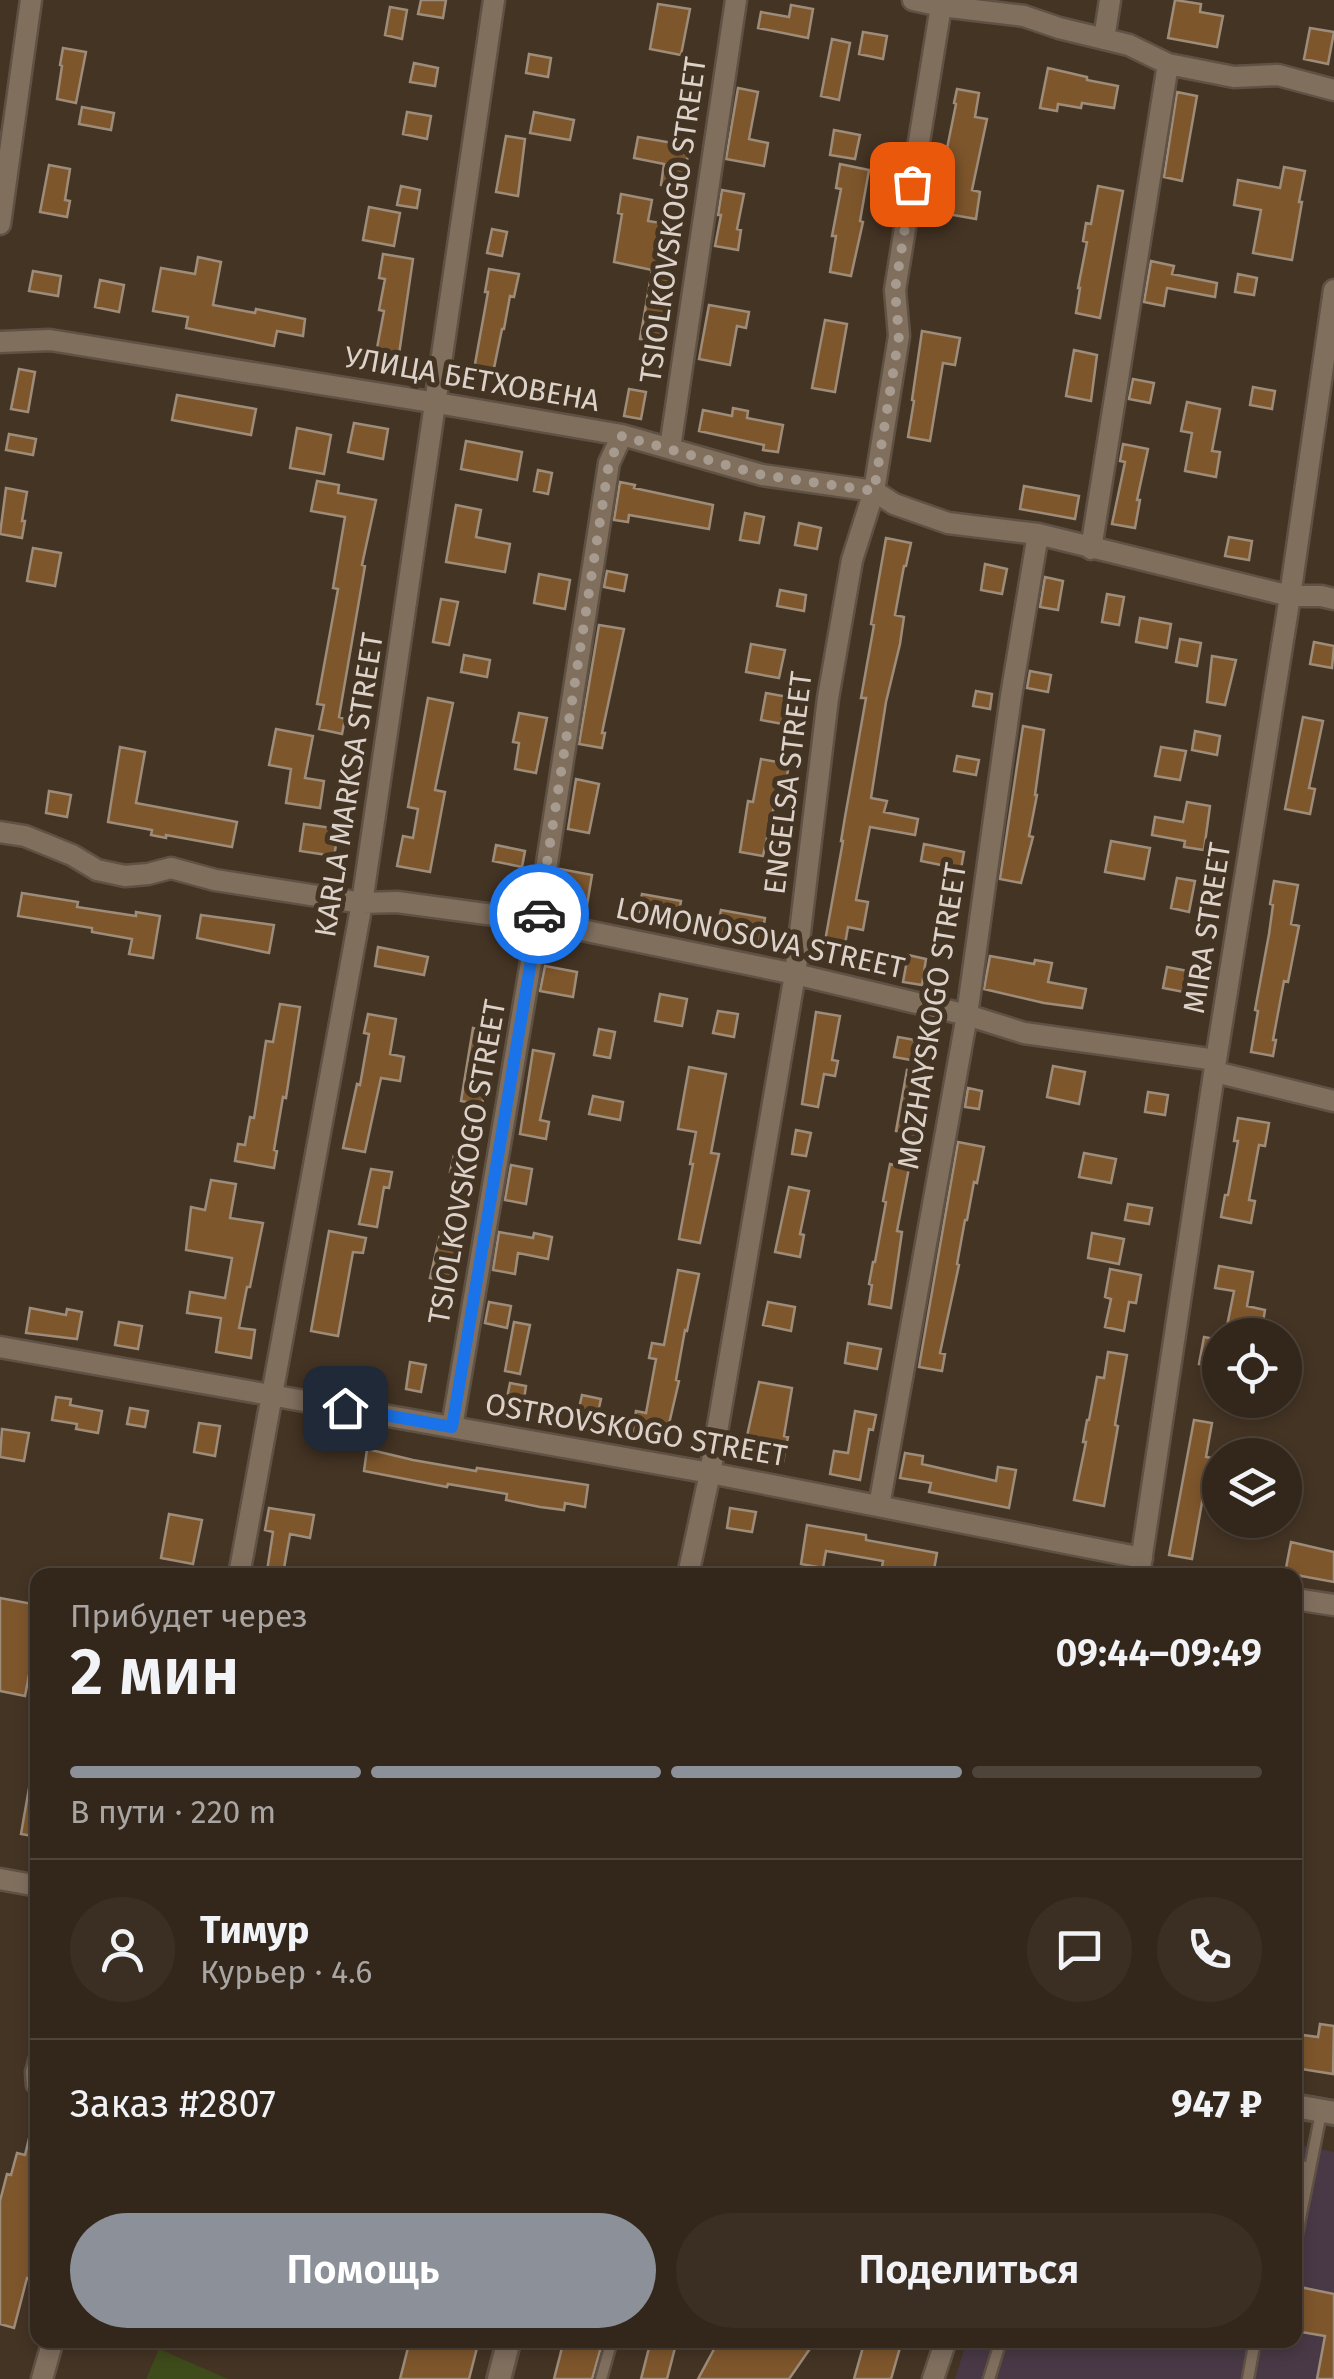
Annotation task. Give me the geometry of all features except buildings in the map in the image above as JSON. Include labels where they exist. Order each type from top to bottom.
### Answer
[{"type":"street","points":[[0,224],[31,0]]},
{"type":"street","name":"KARLA MARKSA STREET","points":[[240,1568],[362,903],[494,0]]},
{"type":"street","name":"TSIOLKOVSKOGO STREET","points":[[670,448],[736,0]]},
{"type":"street","points":[[913,0],[1024,16],[1129,45],[1168,64],[1234,77],[1278,76],[1334,90]]},
{"type":"street","points":[[1104,39],[1110,0]]},
{"type":"street","name":"ENGELSA STREET","points":[[690,1568],[710,1473],[795,974],[828,698],[852,560],[874,491],[899,336],[895,290],[941,3]]},
{"type":"street","points":[[1091,549],[1168,64]]},
{"type":"street","name":"MIRA STREET","points":[[1143,1568],[1334,290]]},
{"type":"street","name":"УЛИЦА БЕТХОВЕНА","points":[[0,342],[50,340],[622,436],[762,475],[874,491],[894,504],[948,523],[1038,534],[1290,596],[1334,599]]},
{"type":"street","name":"TSIOLKOVSKOGO STREET","points":[[452,1427],[538,921],[609,463],[622,436]]},
{"type":"street","name":"MOZHAYSKOGO STREET","points":[[879,1506],[967,1015],[1011,696],[1038,534]]},
{"type":"street","name":"LOMONOSOVA STREET","points":[[0,832],[25,836],[97,870],[125,876],[172,868],[215,880],[362,903],[397,902],[538,921],[795,974],[967,1015],[1024,1033],[1216,1066],[1334,1101]]},
{"type":"street","name":"OSTROVSKOGO STREET","points":[[0,1347],[710,1473],[879,1506],[1135,1568]]},
{"type":"street","points":[[1302,1600],[1334,1605]]},
{"type":"street","points":[[1,1885],[30,1886]]},
{"type":"street","points":[[1302,2107],[1328,2112]]},
{"type":"street","points":[[42,2379],[51,2348]]},
{"type":"street","points":[[499,2379],[507,2348]]},
{"type":"street","points":[[933,2379],[943,2348]]},
{"type":"lane","points":[[1302,2209],[1328,2112]]},
{"type":"lane","points":[[1302,2166],[1310,2168]]},
{"type":"lane","points":[[602,2379],[610,2348]]},
{"type":"lane","points":[[988,2379],[998,2348]]},
{"type":"lane","points":[[1248,2379],[1254,2348]]},
{"type":"shaded area","points":[[1302,2145],[1334,2152],[1334,2379],[955,2379],[965,2348],[1302,2348]]},
{"type":"green space","points":[[159,2349],[228,2379],[146,2379]]},
{"type":"way so far","points":[[539,914],[609,463],[622,436],[762,475],[874,491],[899,336],[895,290],[912,184]]},
{"type":"route","points":[[345,1408],[452,1427],[539,914]]}]
